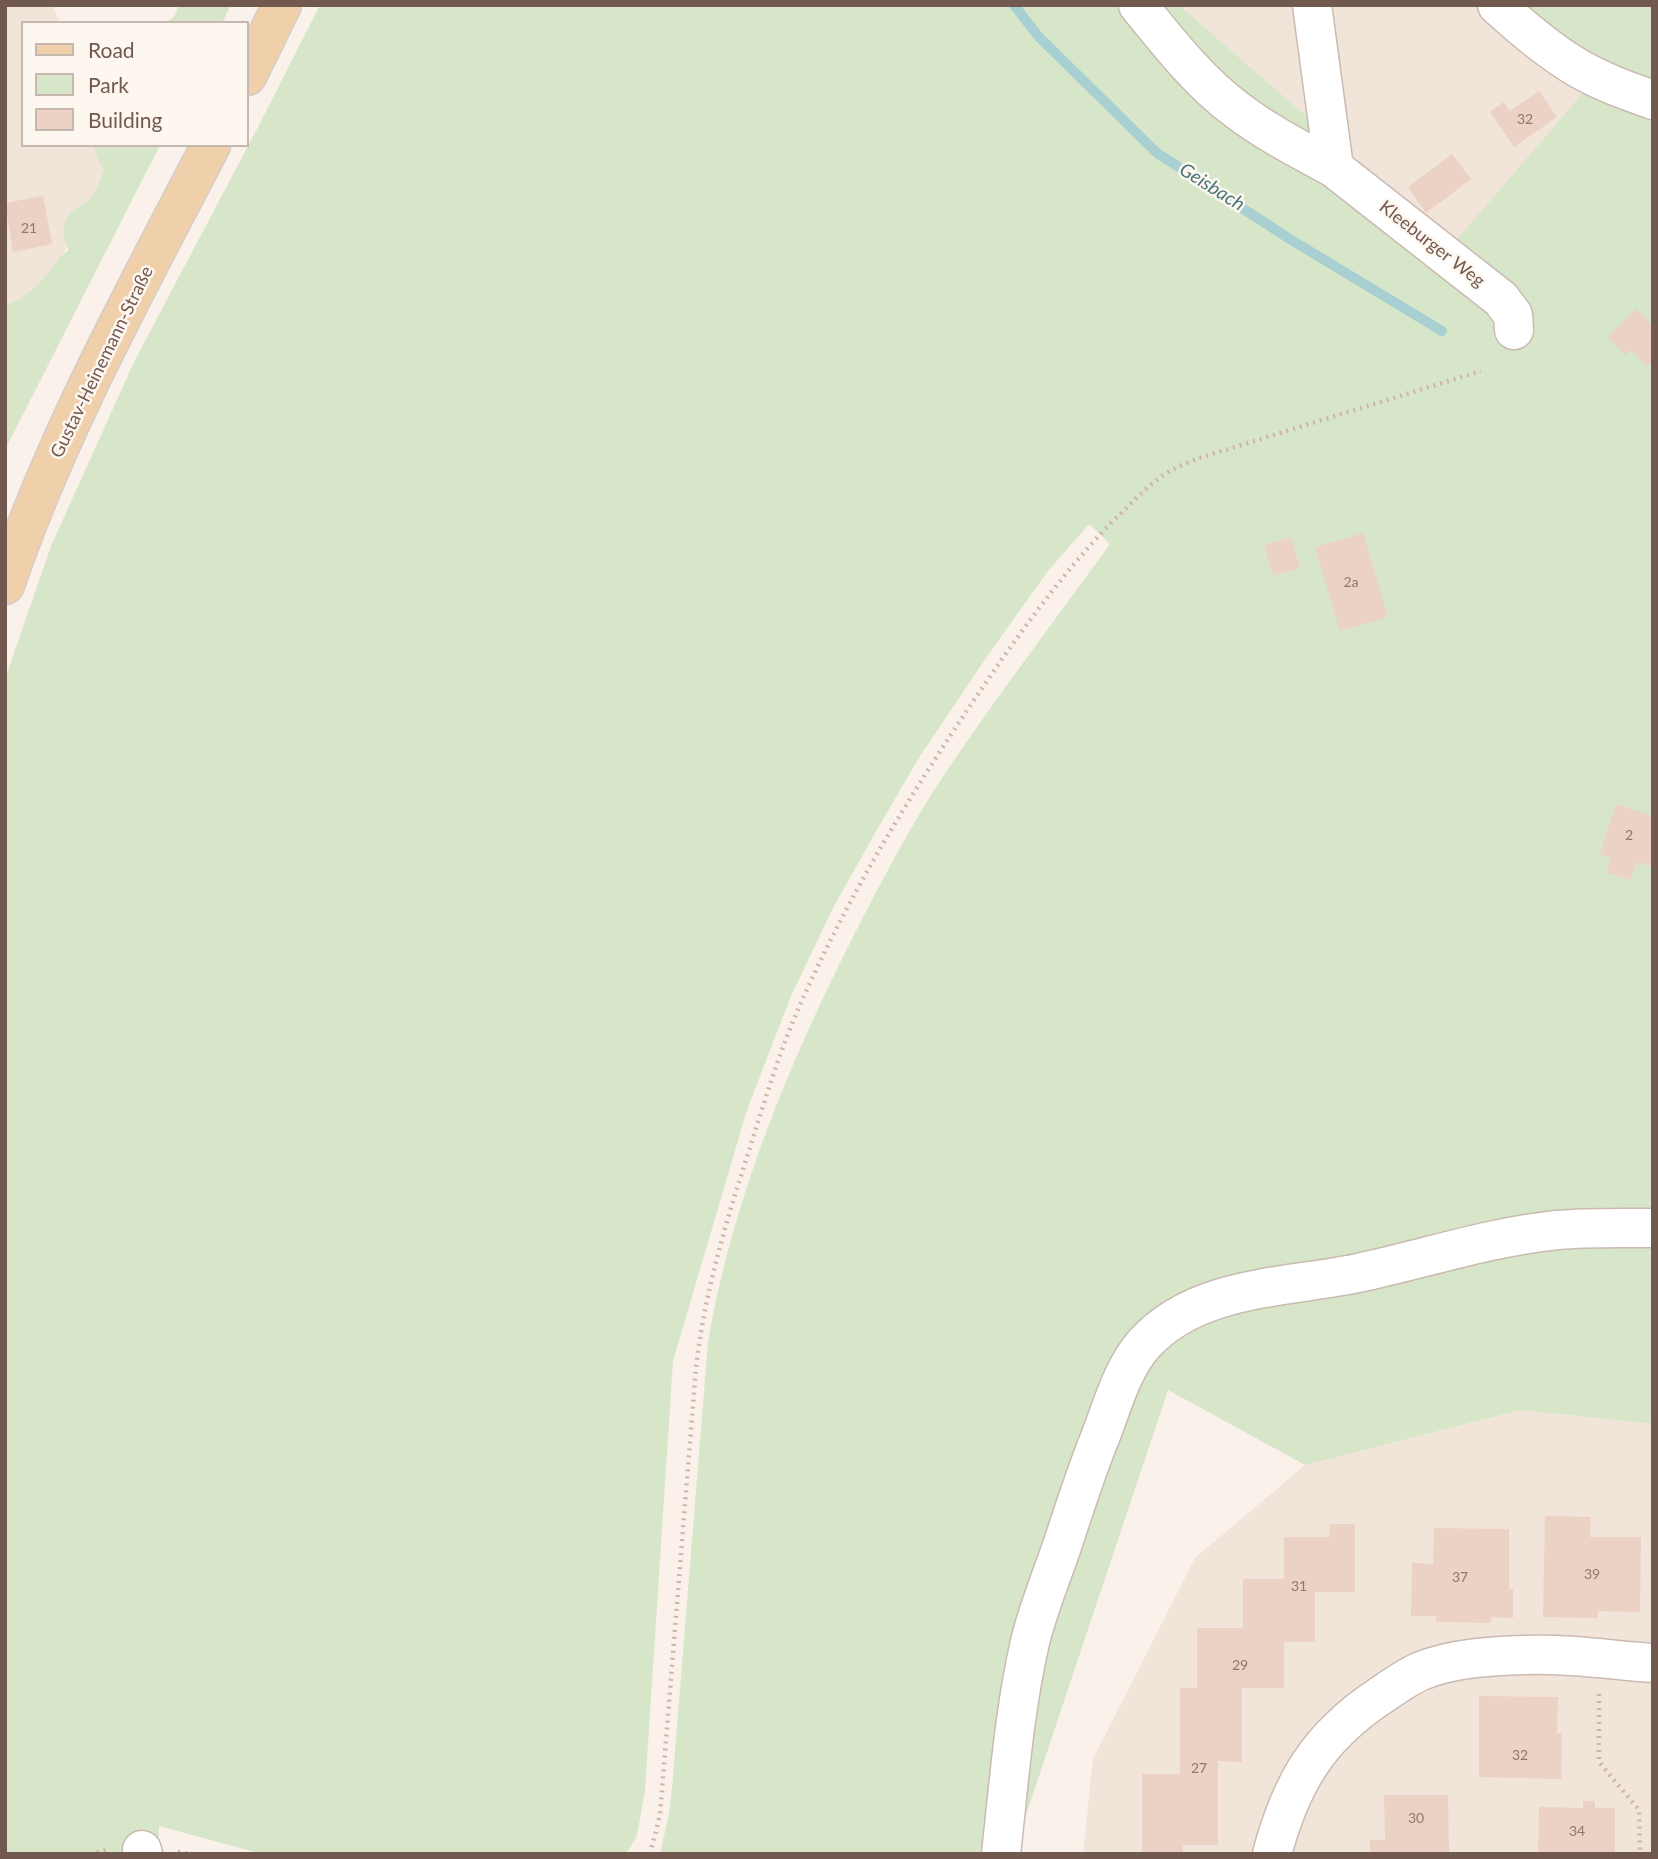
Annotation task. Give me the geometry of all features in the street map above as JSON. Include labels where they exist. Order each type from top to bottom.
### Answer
[{"type":"main road","points":[[248,74],[282,5]]},
{"type":"main road","name":"Gustav-Heinemann-Straße","points":[[5,585],[70,425],[111,338],[210,147]]},
{"type":"street","name":"Kleeburger Weg","points":[[1138,5],[1183,59],[1236,110],[1285,141],[1334,167],[1501,299],[1513,315],[1514,330]]},
{"type":"street","points":[[1312,5],[1334,167]]},
{"type":"street","points":[[1497,5],[1523,28],[1578,68],[1623,90],[1653,100]]},
{"type":"street","points":[[1001,1854],[1014,1732],[1036,1620],[1081,1486],[1119,1388],[1129,1363],[1145,1342],[1165,1325],[1202,1304],[1237,1294],[1357,1273],[1522,1235],[1597,1227],[1653,1228]]},
{"type":"street","points":[[1272,1854],[1286,1806],[1320,1748],[1352,1716],[1420,1671],[1475,1658],[1529,1654],[1653,1663]]},
{"type":"path","points":[[650,1854],[660,1815],[696,1368],[705,1302],[732,1204],[773,1076],[803,996],[874,857],[952,734],[1045,597],[1143,491],[1167,473],[1199,458],[1481,371]]},
{"type":"path","points":[[1599,1659],[1599,1762],[1639,1810],[1640,1854]]},
{"type":"shaded area","points":[[5,5],[53,5],[58,21],[21,21],[21,147],[102,147],[111,172],[25,318],[5,317]]},
{"type":"shaded area","points":[[1179,5],[1488,5],[1593,87],[1453,244]]},
{"type":"shaded area","points":[[1521,1410],[1653,1424],[1653,1854],[1083,1854],[1093,1759],[1195,1558],[1305,1465]]},
{"type":"green space","points":[[179,5],[231,5],[223,21],[167,21],[174,17]]},
{"type":"green space","points":[[320,5],[1179,5],[1453,244],[1590,85],[1653,108],[1653,1424],[1521,1410],[1305,1465],[1168,1390],[1013,1854],[660,1854],[672,1788],[708,1342],[719,1288],[749,1180],[788,1076],[834,975],[911,828],[966,743],[1110,544],[1089,524],[1048,571],[986,658],[920,756],[875,833],[833,908],[791,996],[747,1110],[673,1361],[645,1790],[637,1836],[626,1854],[262,1854],[159,1826],[158,1854],[5,1854],[5,679],[51,546],[134,362]]},
{"type":"green space","points":[[1514,5],[1653,5],[1653,84],[1595,65]]},
{"type":"green space","points":[[94,147],[159,147],[5,450],[5,305],[30,292],[69,250],[64,234],[65,222],[70,213],[92,197],[104,169]]},
{"type":"building","points":[[1539,91],[1557,117],[1514,147],[1490,112],[1504,102],[1510,111]]},
{"type":"building","points":[[1452,154],[1471,179],[1426,213],[1408,187]]},
{"type":"building","points":[[43,196],[52,244],[13,252],[5,203]]},
{"type":"building","points":[[1636,309],[1653,326],[1653,360],[1647,366],[1631,350],[1625,355],[1608,337]]},
{"type":"building","points":[[1363,533],[1388,617],[1340,631],[1315,547]]},
{"type":"building","points":[[1291,537],[1300,568],[1273,576],[1264,545]]},
{"type":"building","points":[[1616,804],[1653,816],[1653,867],[1637,862],[1630,880],[1607,873],[1611,857],[1600,854]]},
{"type":"building","points":[[1545,1516],[1591,1517],[1590,1537],[1641,1537],[1640,1612],[1598,1611],[1598,1618],[1543,1617]]},
{"type":"building","points":[[1330,1524],[1355,1524],[1355,1592],[1315,1592],[1315,1642],[1284,1642],[1284,1688],[1242,1688],[1242,1762],[1218,1761],[1218,1845],[1183,1845],[1183,1854],[1142,1854],[1142,1774],[1180,1774],[1180,1688],[1197,1688],[1197,1628],[1243,1628],[1243,1579],[1284,1579],[1284,1537],[1329,1537]]},
{"type":"building","points":[[1434,1528],[1509,1529],[1509,1589],[1513,1589],[1513,1618],[1491,1617],[1491,1623],[1436,1622],[1436,1616],[1411,1616],[1412,1563],[1433,1564]]},
{"type":"building","points":[[1479,1696],[1558,1697],[1557,1733],[1562,1733],[1561,1779],[1479,1777]]},
{"type":"building","points":[[1384,1795],[1448,1795],[1449,1854],[1370,1854],[1370,1840],[1385,1840]]},
{"type":"building","points":[[1583,1801],[1595,1801],[1595,1808],[1615,1808],[1615,1854],[1538,1854],[1539,1807],[1583,1808]]},
{"type":"waterway","name":"Geisbach","points":[[1014,5],[1038,36],[1157,153],[1293,241],[1442,331]]}]
